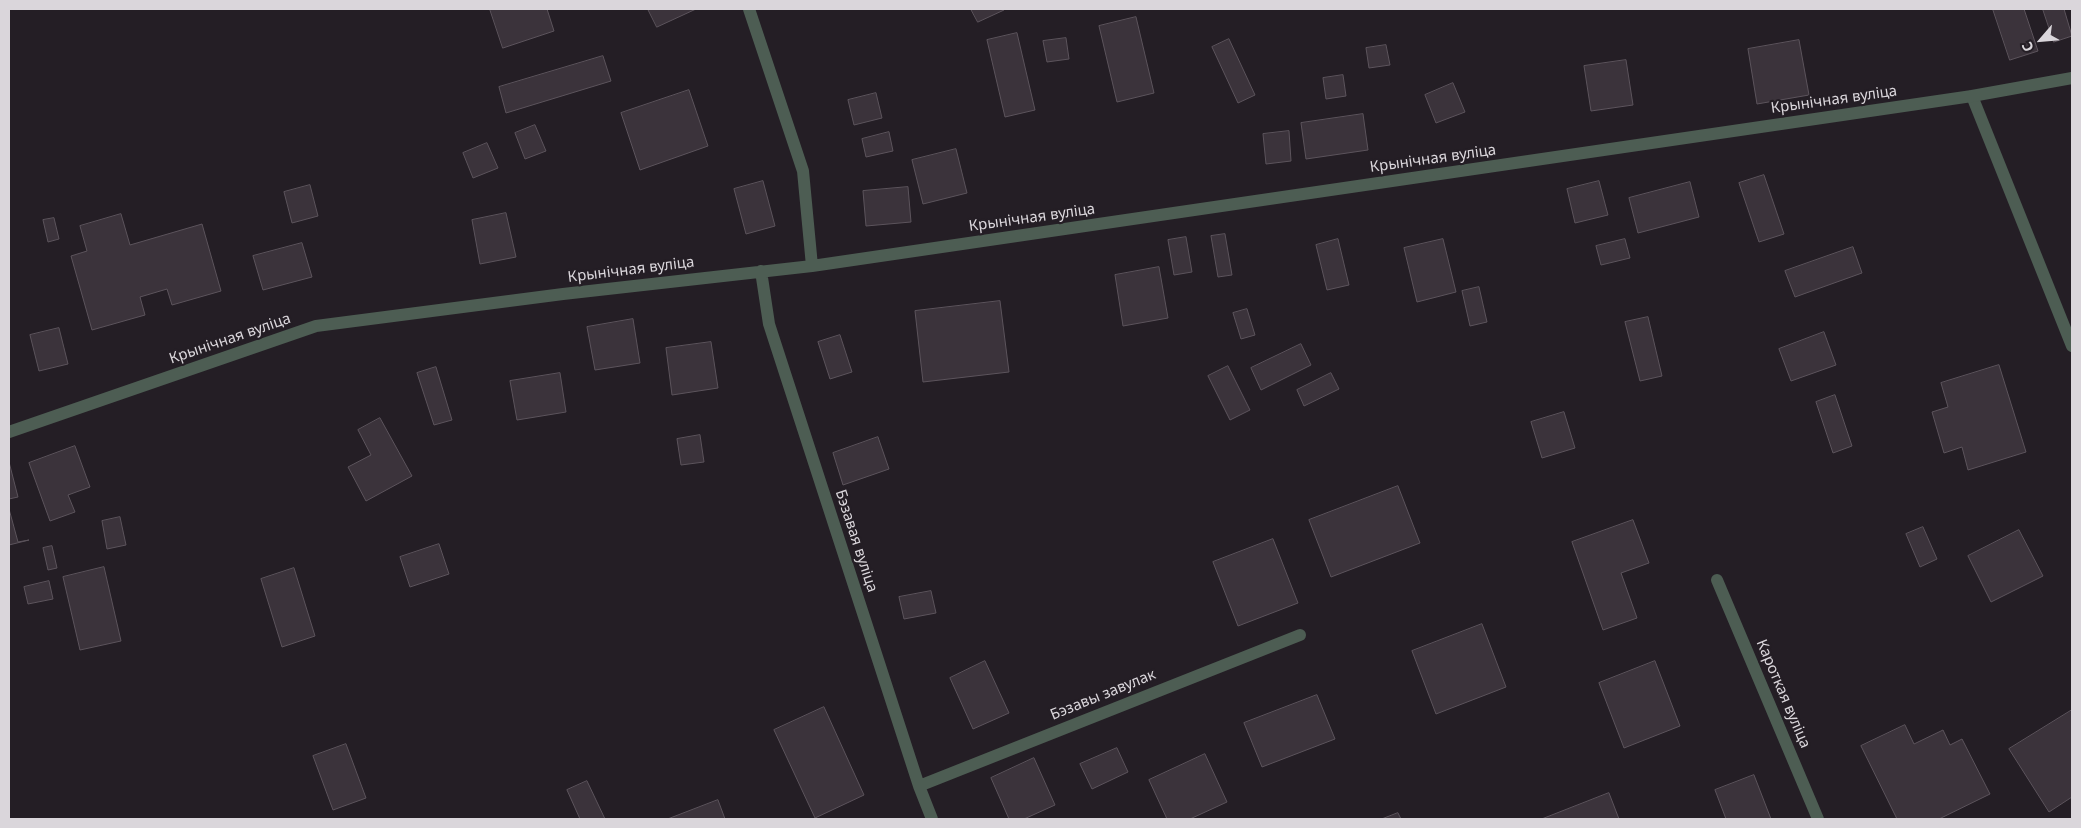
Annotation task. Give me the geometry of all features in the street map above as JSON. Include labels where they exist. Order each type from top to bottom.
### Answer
[{"type":"street","points":[[749,9],[803,171],[812,266]]},
{"type":"street","name":"Крынічная вуліца","points":[[9,432],[316,326],[562,294],[812,266],[1972,96],[2072,78]]},
{"type":"street","points":[[1972,96],[2072,346]]},
{"type":"street","name":"Бэзавая вуліца","points":[[761,271],[769,324],[919,786],[932,819]]},
{"type":"street","name":"Кароткая вуліца","points":[[1717,580],[1818,819]]},
{"type":"street","name":"Бэзавы завулак","points":[[919,786],[1300,635]]},
{"type":"building","points":[[490,9],[547,9],[554,31],[503,48]]},
{"type":"building","points":[[648,9],[696,9],[657,27]]},
{"type":"building","points":[[971,9],[1003,9],[1004,10],[978,22]]},
{"type":"building","points":[[1993,9],[2024,9],[2038,51],[2010,60]]},
{"type":"building","points":[[2043,9],[2064,9],[2072,36],[2054,42]]},
{"type":"building","points":[[1136,17],[1154,93],[1117,102],[1099,26]]},
{"type":"building","points":[[1017,33],[1035,110],[1005,117],[987,40]]},
{"type":"building","points":[[1066,38],[1069,59],[1047,62],[1043,41]]},
{"type":"building","points":[[1229,39],[1255,95],[1238,103],[1212,47]]},
{"type":"building","points":[[1799,40],[1809,95],[1757,104],[1748,49]]},
{"type":"building","points":[[1386,45],[1390,65],[1369,68],[1366,48]]},
{"type":"building","points":[[603,56],[611,81],[506,113],[499,87]]},
{"type":"building","points":[[1626,60],[1633,105],[1591,111],[1584,66]]},
{"type":"building","points":[[1343,75],[1346,96],[1326,99],[1323,78]]},
{"type":"building","points":[[1453,83],[1465,112],[1436,123],[1425,95]]},
{"type":"building","points":[[689,90],[708,146],[640,170],[621,113]]},
{"type":"building","points":[[876,93],[882,118],[854,125],[848,100]]},
{"type":"building","points":[[1363,114],[1368,150],[1306,159],[1301,123]]},
{"type":"building","points":[[535,125],[546,151],[525,159],[515,133]]},
{"type":"building","points":[[1289,131],[1291,161],[1266,164],[1263,134]]},
{"type":"building","points":[[889,132],[893,151],[866,157],[862,139]]},
{"type":"building","points":[[487,143],[498,168],[473,178],[463,153]]},
{"type":"building","points":[[956,149],[967,193],[923,204],[912,160]]},
{"type":"building","points":[[1764,175],[1784,234],[1759,242],[1739,183]]},
{"type":"building","points":[[763,181],[775,226],[746,234],[734,189]]},
{"type":"building","points":[[1599,181],[1608,215],[1575,223],[1567,189]]},
{"type":"building","points":[[1690,182],[1699,217],[1638,233],[1629,198]]},
{"type":"building","points":[[310,185],[318,216],[292,223],[284,192]]},
{"type":"building","points":[[908,187],[911,222],[866,226],[863,191]]},
{"type":"building","points":[[506,213],[516,257],[480,264],[472,220]]},
{"type":"building","points":[[121,214],[130,245],[202,224],[221,291],[172,305],[167,289],[140,297],[145,315],[92,330],[71,256],[87,251],[80,226]]},
{"type":"building","points":[[54,218],[59,239],[48,242],[43,220]]},
{"type":"building","points":[[1225,234],[1232,275],[1218,277],[1211,236]]},
{"type":"building","points":[[1186,237],[1192,272],[1174,275],[1168,240]]},
{"type":"building","points":[[1338,239],[1349,285],[1327,290],[1316,245]]},
{"type":"building","points":[[1443,239],[1456,292],[1417,302],[1404,248]]},
{"type":"building","points":[[1625,239],[1630,258],[1601,265],[1596,246]]},
{"type":"building","points":[[302,243],[312,277],[263,290],[253,256]]},
{"type":"building","points":[[1853,247],[1862,273],[1795,297],[1785,271]]},
{"type":"building","points":[[1159,267],[1168,318],[1123,326],[1115,275]]},
{"type":"building","points":[[1479,287],[1487,322],[1470,326],[1462,291]]},
{"type":"building","points":[[1000,301],[1009,372],[923,382],[915,311]]},
{"type":"building","points":[[1247,309],[1255,335],[1241,339],[1233,313]]},
{"type":"building","points":[[1648,317],[1662,376],[1640,381],[1625,322]]},
{"type":"building","points":[[633,319],[640,363],[595,370],[587,327]]},
{"type":"building","points":[[59,328],[68,364],[39,371],[30,335]]},
{"type":"building","points":[[1824,332],[1836,365],[1791,381],[1779,349]]},
{"type":"building","points":[[840,335],[852,372],[830,379],[818,342]]},
{"type":"building","points":[[711,342],[718,388],[672,395],[666,348]]},
{"type":"building","points":[[1301,344],[1311,365],[1261,390],[1251,368]]},
{"type":"building","points":[[1999,365],[2026,452],[1968,470],[1962,447],[1944,453],[1932,412],[1948,407],[1941,383]]},
{"type":"building","points":[[1228,366],[1250,410],[1230,420],[1208,376]]},
{"type":"building","points":[[436,367],[452,420],[434,425],[417,373]]},
{"type":"building","points":[[560,373],[566,412],[517,420],[510,381]]},
{"type":"building","points":[[1331,373],[1339,389],[1304,406],[1297,390]]},
{"type":"building","points":[[1835,395],[1852,446],[1833,453],[1816,402]]},
{"type":"building","points":[[1564,412],[1575,448],[1542,458],[1531,422]]},
{"type":"building","points":[[380,418],[412,476],[366,501],[348,467],[371,455],[358,430]]},
{"type":"building","points":[[700,435],[704,462],[681,465],[677,439]]},
{"type":"building","points":[[878,437],[889,469],[843,485],[833,453]]},
{"type":"building","points":[[75,446],[90,487],[68,495],[75,512],[50,521],[29,463]]},
{"type":"building","points":[[9,462],[18,497],[9,499]]},
{"type":"building","points":[[1398,486],[1420,543],[1331,577],[1309,520]]},
{"type":"building","points":[[9,509],[18,542],[29,540],[9,545]]},
{"type":"building","points":[[120,517],[126,545],[107,549],[102,521]]},
{"type":"building","points":[[1633,520],[1649,563],[1621,573],[1637,618],[1603,630],[1572,542]]},
{"type":"building","points":[[1923,527],[1937,559],[1920,567],[1906,534]]},
{"type":"building","points":[[2019,530],[2043,576],[1991,602],[1968,556]]},
{"type":"building","points":[[1273,539],[1298,603],[1238,626],[1213,562]]},
{"type":"building","points":[[439,544],[449,574],[410,587],[400,557]]},
{"type":"building","points":[[52,546],[57,568],[48,570],[43,548]]},
{"type":"building","points":[[104,567],[121,641],[80,650],[63,577]]},
{"type":"building","points":[[294,568],[315,636],[282,647],[261,579]]},
{"type":"building","points":[[49,581],[53,599],[28,604],[24,587]]},
{"type":"building","points":[[931,591],[936,613],[904,619],[899,597]]},
{"type":"building","points":[[1482,624],[1506,687],[1436,714],[1412,651]]},
{"type":"building","points":[[985,661],[1009,713],[973,729],[950,678]]},
{"type":"building","points":[[1655,661],[1680,726],[1624,748],[1599,683]]},
{"type":"building","points":[[1317,695],[1335,739],[1262,767],[1244,723]]},
{"type":"building","points":[[824,707],[864,795],[815,818],[774,730]]},
{"type":"building","points":[[2072,710],[2072,797],[2049,812],[2009,749]]},
{"type":"building","points":[[1905,725],[1914,744],[1943,730],[1950,745],[1962,739],[1990,794],[1939,819],[1897,819],[1861,746]]},
{"type":"building","points":[[346,744],[366,798],[333,810],[313,756]]},
{"type":"building","points":[[1117,748],[1128,772],[1092,789],[1080,764]]},
{"type":"building","points":[[1205,754],[1227,802],[1190,819],[1167,819],[1149,780]]},
{"type":"building","points":[[1034,758],[1055,805],[1024,819],[1009,819],[991,778]]},
{"type":"building","points":[[1754,775],[1771,819],[1726,819],[1715,790]]},
{"type":"building","points":[[587,781],[605,819],[580,819],[567,790]]},
{"type":"building","points":[[1609,793],[1619,819],[1542,819]]},
{"type":"building","points":[[718,800],[725,819],[668,819]]},
{"type":"building","points":[[1398,813],[1401,819],[1382,819]]}]
